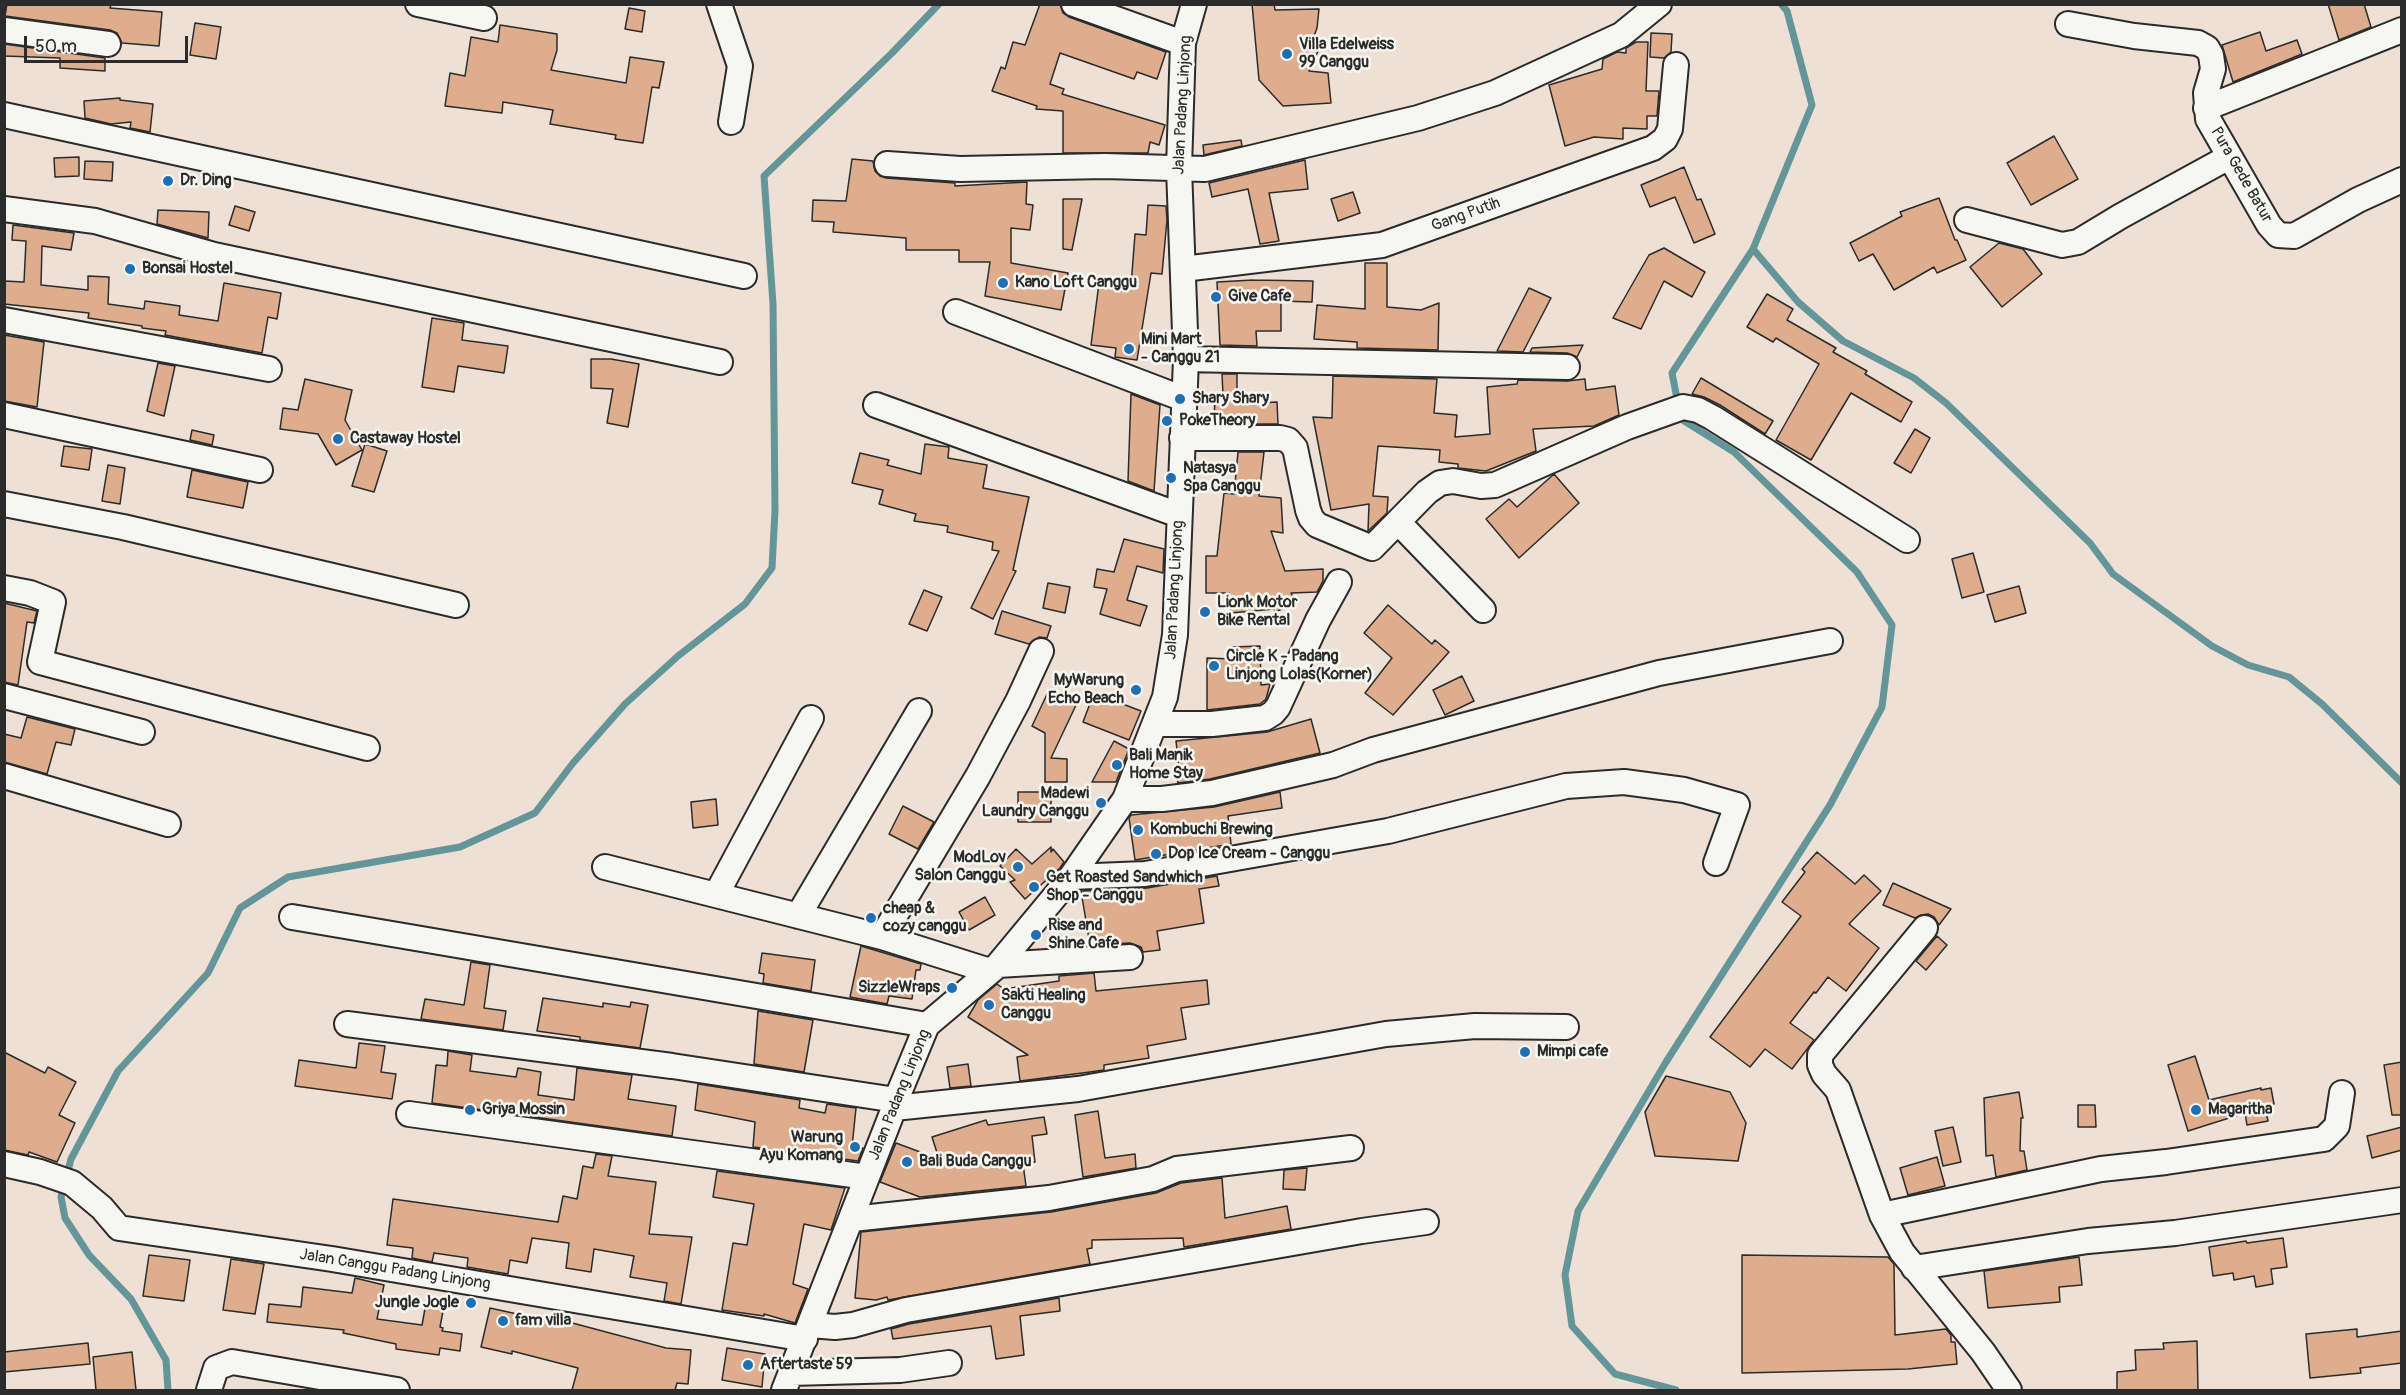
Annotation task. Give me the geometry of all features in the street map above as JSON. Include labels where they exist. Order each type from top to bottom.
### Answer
[{"type":"street","points":[[418,4],[484,18]]},
{"type":"street","points":[[719,4],[740,66],[731,122]]},
{"type":"street","points":[[1074,4],[1183,43]]},
{"type":"street","name":"Jalan Padang Linjong","points":[[788,1382],[927,1025],[994,968],[1071,877],[1125,799],[1165,697],[1175,635],[1186,359],[1179,168],[1183,43],[1194,4]]},
{"type":"street","points":[[887,164],[960,169],[1105,166],[1205,169],[1418,118],[1495,93],[1621,35],[1635,26],[1659,4]]},
{"type":"street","name":"Pura Gede Batur","points":[[2068,24],[2134,36],[2198,43],[2207,48],[2211,55],[2213,69],[2206,93],[2208,119],[2269,225],[2278,235],[2294,236],[2358,200],[2402,180]]},
{"type":"street","points":[[4,30],[108,44]]},
{"type":"street","points":[[2206,108],[2402,30]]},
{"type":"street","name":"Gang Putih","points":[[1183,269],[1382,246],[1653,148],[1665,139],[1670,129],[1676,65]]},
{"type":"street","points":[[4,115],[744,276]]},
{"type":"street","points":[[1967,220],[2062,245],[2078,242],[2229,157]]},
{"type":"street","points":[[4,209],[94,221],[214,255],[720,362]]},
{"type":"street","points":[[956,312],[1184,399]]},
{"type":"street","points":[[4,320],[269,369]]},
{"type":"street","points":[[1186,359],[1568,367]]},
{"type":"street","points":[[876,405],[1179,515]]},
{"type":"street","points":[[1182,438],[1280,438],[1288,440],[1295,447],[1308,510],[1317,525],[1372,548],[1427,492],[1440,483],[1453,481],[1481,486],[1495,485],[1627,427],[1683,406],[1698,410],[1713,418],[1907,540]]},
{"type":"street","points":[[4,415],[260,470]]},
{"type":"street","points":[[4,504],[123,527],[456,605]]},
{"type":"street","points":[[1398,522],[1483,610]]},
{"type":"street","points":[[1155,724],[1212,724],[1265,718],[1273,713],[1339,582]]},
{"type":"street","points":[[4,588],[30,593],[53,602],[39,662],[368,748]]},
{"type":"street","points":[[1125,799],[1162,799],[1212,793],[1333,765],[1373,750],[1659,673],[1830,641]]},
{"type":"street","points":[[882,937],[978,776],[1018,701],[1041,651]]},
{"type":"street","points":[[4,696],[141,732]]},
{"type":"street","points":[[798,916],[918,711]]},
{"type":"street","points":[[716,895],[811,718]]},
{"type":"street","points":[[4,776],[168,824]]},
{"type":"street","points":[[1071,877],[1144,874],[1388,831],[1566,786],[1624,782],[1684,790],[1737,805],[1716,863]]},
{"type":"street","points":[[605,867],[882,937],[994,968],[1130,957]]},
{"type":"street","points":[[292,917],[927,1025]]},
{"type":"street","points":[[1925,928],[1820,1055],[1824,1074],[1838,1090],[1843,1100],[1882,1215],[1902,1252],[1983,1352],[2009,1390]]},
{"type":"street","points":[[347,1024],[672,1066],[895,1104],[1078,1089],[1386,1034],[1475,1026],[1566,1027]]},
{"type":"street","points":[[1882,1215],[2101,1169],[2324,1139],[2337,1125],[2342,1093]]},
{"type":"street","points":[[409,1114],[867,1177]]},
{"type":"street","points":[[852,1219],[1049,1198],[1153,1179],[1177,1169],[1351,1148]]},
{"type":"street","name":"Jalan Canggu Padang Linjong","points":[[4,1164],[65,1180],[102,1208],[119,1228],[807,1332],[853,1325],[906,1310],[1350,1233],[1426,1222]]},
{"type":"street","points":[[1914,1268],[2088,1241],[2175,1233],[2402,1200]]},
{"type":"street","points":[[210,1390],[216,1368],[232,1362],[397,1390]]},
{"type":"street","points":[[788,1382],[949,1363]]},
{"type":"building","points":[[7,4],[101,4],[111,5],[110,8],[162,12],[159,46],[122,43],[117,33],[110,30],[5,16]]},
{"type":"building","points":[[1040,4],[1060,4],[1063,13],[1069,17],[1166,52],[1157,79],[1137,72],[1134,79],[1060,53],[1050,84],[1064,89],[1062,94],[1165,125],[1159,145],[1150,142],[1148,153],[1063,153],[1063,111],[1036,109],[1037,106],[992,91],[1001,67],[1005,69],[1013,42],[1025,45]]},
{"type":"building","name":"Villa Edelweiss 99 Canggu","points":[[1252,4],[1274,4],[1275,10],[1319,9],[1314,36],[1321,45],[1309,71],[1328,73],[1331,103],[1283,106],[1259,80]]},
{"type":"building","points":[[2328,4],[2364,4],[2371,27],[2339,40]]},
{"type":"building","points":[[629,8],[645,11],[642,32],[625,29]]},
{"type":"building","points":[[195,23],[221,27],[216,59],[190,55]]},
{"type":"building","points":[[500,25],[557,34],[557,50],[551,70],[626,83],[630,57],[664,62],[659,88],[652,87],[643,143],[615,139],[616,135],[550,124],[553,110],[503,102],[502,113],[445,106],[450,73],[465,76],[471,37],[498,42]]},
{"type":"building","points":[[2260,32],[2266,51],[2297,40],[2302,54],[2233,82],[2222,45]]},
{"type":"building","points":[[1651,33],[1672,34],[1671,52],[1664,58],[1650,57]]},
{"type":"building","points":[[1636,42],[1648,42],[1646,91],[1659,91],[1657,116],[1647,116],[1647,129],[1623,128],[1623,139],[1594,137],[1565,146],[1549,85],[1602,69],[1603,59],[1617,52],[1626,53],[1626,48]]},
{"type":"building","points":[[4,44],[105,58],[105,71],[60,68],[60,58],[4,56]]},
{"type":"building","points":[[120,98],[120,100],[153,104],[150,132],[130,128],[131,122],[111,124],[85,118],[84,101]]},
{"type":"building","points":[[2054,136],[2078,179],[2031,205],[2007,163]]},
{"type":"building","points":[[1241,140],[1242,146],[1204,155],[1203,145]]},
{"type":"building","points":[[79,157],[79,176],[55,177],[54,158]]},
{"type":"building","points":[[852,159],[873,161],[875,171],[886,178],[955,183],[955,186],[1027,182],[1026,204],[1033,205],[1030,230],[1011,228],[1011,263],[1068,273],[1061,310],[985,296],[990,262],[959,262],[959,250],[906,250],[906,238],[833,232],[834,222],[812,221],[813,200],[846,201]]},
{"type":"building","points":[[1305,160],[1308,189],[1269,193],[1279,241],[1260,244],[1248,189],[1212,197],[1209,183]]},
{"type":"building","points":[[85,161],[113,162],[112,181],[84,179]]},
{"type":"building","points":[[1684,167],[1697,200],[1701,199],[1715,234],[1694,243],[1675,197],[1650,207],[1641,185]]},
{"type":"building","points":[[1353,192],[1360,213],[1338,221],[1331,199]]},
{"type":"building","points":[[1939,198],[1955,240],[1966,260],[1937,273],[1934,267],[1894,290],[1873,254],[1859,261],[1850,243],[1902,216],[1900,212]]},
{"type":"building","points":[[1063,199],[1082,199],[1072,250],[1063,249]]},
{"type":"building","points":[[1148,205],[1166,206],[1167,220],[1162,274],[1151,273],[1137,360],[1115,357],[1116,348],[1091,345],[1099,283],[1131,286],[1135,234],[1146,235]]},
{"type":"building","points":[[235,206],[255,212],[249,231],[229,225]]},
{"type":"building","points":[[158,210],[209,212],[208,238],[157,224]]},
{"type":"building","points":[[13,225],[74,233],[71,250],[42,246],[41,285],[88,290],[88,276],[109,277],[108,304],[144,309],[145,301],[180,306],[179,315],[218,321],[224,283],[281,293],[277,319],[268,317],[262,353],[165,335],[166,331],[142,328],[142,326],[88,318],[89,313],[4,304],[4,281],[24,282],[26,241],[12,240]]},
{"type":"building","points":[[1999,243],[2023,249],[2042,274],[2002,307],[1970,267]]},
{"type":"building","points":[[1664,248],[1705,272],[1692,297],[1664,281],[1641,329],[1613,318],[1649,255]]},
{"type":"building","points":[[1365,263],[1387,263],[1387,307],[1421,310],[1439,303],[1438,350],[1357,348],[1357,342],[1314,339],[1317,305],[1365,309]]},
{"type":"building","points":[[1313,281],[1312,302],[1281,301],[1281,331],[1256,331],[1257,346],[1220,345],[1217,282]]},
{"type":"building","points":[[1529,288],[1551,298],[1523,352],[1497,351]]},
{"type":"building","points":[[1767,294],[1793,309],[1787,320],[1836,348],[1833,352],[1867,371],[1865,374],[1912,402],[1901,422],[1851,393],[1811,460],[1776,440],[1819,364],[1776,338],[1773,342],[1747,327]]},
{"type":"building","points":[[432,318],[464,323],[462,340],[508,346],[504,373],[458,366],[454,392],[422,387]]},
{"type":"building","points":[[4,335],[44,342],[37,407],[4,401]]},
{"type":"building","points":[[1583,345],[1577,357],[1567,353],[1530,352],[1532,348]]},
{"type":"building","points":[[591,359],[611,359],[639,364],[628,427],[607,423],[613,389],[591,388]]},
{"type":"building","points":[[158,363],[175,366],[164,416],[147,411]]},
{"type":"building","points":[[1222,374],[1237,374],[1237,404],[1277,402],[1278,424],[1214,424],[1215,395],[1223,395]]},
{"type":"building","points":[[1333,376],[1437,379],[1434,413],[1457,415],[1455,437],[1490,434],[1487,387],[1517,384],[1518,380],[1585,379],[1586,390],[1615,386],[1619,415],[1594,426],[1533,429],[1536,451],[1486,471],[1458,468],[1458,464],[1439,462],[1440,450],[1378,446],[1373,496],[1388,497],[1387,513],[1368,531],[1369,504],[1331,510],[1313,417],[1332,418]]},
{"type":"building","points":[[1701,378],[1773,421],[1765,434],[1720,405],[1692,394]]},
{"type":"building","points":[[305,379],[352,390],[345,420],[362,450],[336,465],[318,434],[280,429],[283,408],[298,410]]},
{"type":"building","points":[[1131,394],[1160,405],[1154,491],[1128,481]]},
{"type":"building","points":[[1915,429],[1930,438],[1911,473],[1894,463]]},
{"type":"building","points":[[192,430],[214,435],[212,445],[190,440]]},
{"type":"building","points":[[365,444],[387,451],[374,492],[352,486]]},
{"type":"building","points":[[925,444],[949,447],[948,458],[987,465],[983,488],[1029,497],[1013,570],[1016,571],[993,619],[971,608],[999,551],[992,550],[993,542],[947,532],[948,526],[914,521],[916,514],[879,504],[883,490],[852,483],[860,453],[889,460],[887,465],[921,474]]},
{"type":"building","points":[[64,446],[92,449],[89,470],[61,466]]},
{"type":"building","points":[[1238,452],[1264,452],[1259,496],[1281,498],[1283,533],[1271,531],[1285,571],[1323,569],[1323,581],[1317,592],[1291,593],[1296,603],[1275,612],[1274,609],[1231,613],[1229,593],[1206,593],[1206,556],[1217,556],[1224,493],[1234,494]]},
{"type":"building","points":[[108,465],[125,468],[120,504],[102,501]]},
{"type":"building","points":[[192,470],[248,482],[243,508],[187,497]]},
{"type":"building","points":[[1554,474],[1579,503],[1519,558],[1486,519],[1509,499],[1517,507]]},
{"type":"building","points":[[1124,539],[1164,549],[1163,573],[1137,566],[1127,600],[1147,606],[1140,626],[1100,614],[1107,589],[1094,587],[1097,569],[1114,572]]},
{"type":"building","points":[[1973,553],[1984,592],[1962,598],[1952,559]]},
{"type":"building","points":[[1048,583],[1070,587],[1065,613],[1043,608]]},
{"type":"building","points":[[2019,586],[2026,613],[1995,622],[1987,595]]},
{"type":"building","points":[[924,590],[942,597],[927,631],[909,624]]},
{"type":"building","points":[[4,603],[37,611],[34,623],[27,622],[18,685],[4,682]]},
{"type":"building","points":[[1388,605],[1432,644],[1435,640],[1449,652],[1393,715],[1365,693],[1392,658],[1364,633]]},
{"type":"building","points":[[1002,611],[1051,626],[1047,638],[1039,637],[1029,644],[995,634]]},
{"type":"building","points":[[1260,646],[1261,685],[1270,684],[1266,699],[1260,704],[1207,710],[1207,658],[1232,659],[1232,647]]},
{"type":"building","points":[[1462,676],[1474,701],[1445,715],[1433,690]]},
{"type":"building","points":[[1049,690],[1077,703],[1051,758],[1067,759],[1067,782],[1045,782],[1045,733],[1032,726]]},
{"type":"building","points":[[1094,693],[1141,711],[1129,740],[1083,722]]},
{"type":"building","points":[[27,717],[75,729],[71,745],[56,742],[47,774],[4,762],[4,734],[21,738]]},
{"type":"building","points":[[1311,719],[1320,753],[1210,779],[1178,783],[1176,774],[1180,777],[1176,741],[1267,732]]},
{"type":"building","name":"Bali Manik Home Stay","points":[[1114,741],[1129,749],[1116,782],[1092,782]]},
{"type":"building","points":[[1018,792],[1051,792],[1051,822],[1018,822]]},
{"type":"building","points":[[1280,792],[1282,808],[1228,816],[1231,844],[1135,860],[1129,818],[1131,815],[1214,807]]},
{"type":"building","points":[[716,799],[718,825],[693,828],[691,802]]},
{"type":"building","points":[[903,806],[934,822],[918,849],[889,834]]},
{"type":"building","points":[[1051,847],[1051,852],[1053,849],[1064,862],[1025,899],[1010,882],[1015,880],[1000,866],[1016,849],[1032,864]]},
{"type":"building","points":[[1817,852],[1855,884],[1864,875],[1881,891],[1849,924],[1879,948],[1846,991],[1828,977],[1790,1023],[1814,1040],[1792,1069],[1765,1049],[1750,1067],[1710,1037],[1801,916],[1782,902],[1805,872],[1802,869]]},
{"type":"building","points":[[1217,876],[1219,886],[1199,889],[1204,923],[1157,931],[1160,950],[1143,952],[1141,947],[1130,943],[1090,945],[1081,891],[1147,888]]},
{"type":"building","points":[[1893,883],[1951,909],[1939,925],[1934,917],[1928,914],[1915,918],[1883,905]]},
{"type":"building","points":[[985,897],[995,915],[969,930],[959,912]]},
{"type":"building","points":[[1937,936],[1947,945],[1926,970],[1916,961]]},
{"type":"building","points":[[861,946],[921,964],[920,970],[916,970],[912,999],[889,996],[887,1004],[850,997]]},
{"type":"building","points":[[762,953],[815,960],[811,991],[763,983],[764,974],[759,973]]},
{"type":"building","points":[[471,962],[490,965],[484,1008],[506,1011],[503,1030],[421,1019],[425,999],[464,1005]]},
{"type":"building","points":[[1094,973],[1096,991],[1207,980],[1209,1004],[1181,1008],[1186,1039],[1147,1046],[1149,1058],[1104,1065],[1104,1070],[1020,1081],[1017,1057],[1028,1055],[968,1017],[978,1000],[997,984],[1004,989],[1059,981],[1059,976]]},
{"type":"building","points":[[543,998],[603,1007],[603,1003],[630,1007],[631,1002],[648,1005],[640,1048],[580,1040],[580,1037],[537,1031]]},
{"type":"building","points":[[758,1011],[813,1020],[804,1072],[754,1064]]},
{"type":"building","points":[[359,1043],[385,1046],[381,1072],[396,1074],[392,1099],[295,1086],[299,1060],[356,1068]]},
{"type":"building","points":[[448,1051],[472,1055],[470,1071],[516,1077],[518,1068],[541,1072],[538,1095],[574,1100],[577,1068],[632,1075],[628,1099],[676,1106],[672,1136],[432,1103],[436,1065],[447,1066]]},
{"type":"building","points":[[4,1052],[45,1073],[48,1067],[76,1082],[59,1115],[75,1123],[57,1162],[29,1152],[28,1155],[4,1150]]},
{"type":"building","points":[[2195,1056],[2209,1100],[2261,1088],[2261,1090],[2271,1088],[2274,1104],[2265,1106],[2268,1121],[2247,1125],[2245,1113],[2188,1131],[2168,1065]]},
{"type":"building","points":[[2402,1062],[2402,1115],[2392,1115],[2384,1065]]},
{"type":"building","points":[[968,1064],[971,1086],[950,1088],[947,1067]]},
{"type":"building","points":[[1666,1076],[1730,1092],[1746,1123],[1738,1161],[1655,1156],[1645,1112]]},
{"type":"building","points":[[698,1084],[800,1100],[799,1108],[825,1113],[827,1104],[856,1108],[852,1147],[863,1148],[858,1161],[753,1147],[755,1122],[695,1110]]},
{"type":"building","points":[[2019,1092],[2023,1118],[2021,1118],[2020,1151],[2024,1151],[2027,1170],[1996,1177],[1993,1155],[1986,1156],[1984,1098]]},
{"type":"building","points":[[2078,1105],[2095,1105],[2096,1127],[2078,1127]]},
{"type":"building","points":[[1098,1111],[1105,1158],[1135,1154],[1136,1168],[1083,1177],[1075,1115]]},
{"type":"building","points":[[1044,1117],[1047,1134],[1032,1136],[1035,1162],[1023,1164],[1026,1186],[920,1197],[880,1182],[896,1143],[939,1159],[932,1137],[986,1120],[988,1125]]},
{"type":"building","points":[[1953,1127],[1961,1162],[1943,1166],[1935,1131]]},
{"type":"building","points":[[2402,1127],[2402,1150],[2372,1158],[2367,1136]]},
{"type":"building","points":[[596,1154],[612,1156],[608,1176],[656,1182],[649,1234],[692,1237],[681,1304],[664,1301],[667,1283],[630,1277],[634,1256],[594,1249],[591,1272],[566,1268],[569,1243],[532,1238],[527,1263],[510,1260],[508,1274],[467,1267],[468,1258],[434,1253],[432,1262],[412,1258],[413,1248],[387,1245],[393,1199],[558,1222],[563,1196],[577,1199],[583,1166],[593,1168]]},
{"type":"building","points":[[1937,1157],[1945,1186],[1908,1195],[1900,1168]]},
{"type":"building","points":[[1307,1168],[1305,1190],[1283,1189],[1284,1170]]},
{"type":"building","points":[[717,1171],[845,1188],[831,1230],[804,1224],[793,1284],[808,1289],[795,1323],[764,1314],[764,1316],[722,1310],[733,1243],[747,1245],[754,1204],[713,1197]]},
{"type":"building","points":[[1222,1178],[1225,1218],[1287,1206],[1291,1229],[1184,1247],[1183,1238],[1092,1240],[1092,1248],[1087,1249],[1090,1264],[888,1300],[887,1297],[876,1300],[855,1298],[861,1232],[1051,1212],[1156,1193],[1181,1183]]},
{"type":"building","points":[[2283,1238],[2287,1267],[2271,1269],[2273,1284],[2256,1287],[2254,1276],[2234,1280],[2233,1273],[2213,1276],[2209,1247]]},
{"type":"building","points":[[149,1255],[190,1260],[184,1301],[143,1296]]},
{"type":"building","points":[[1742,1255],[1888,1257],[1894,1264],[1895,1335],[1946,1329],[1951,1335],[1951,1342],[1955,1342],[1957,1364],[1908,1369],[1742,1373]]},
{"type":"building","points":[[2079,1257],[2082,1285],[2059,1287],[2060,1302],[1988,1308],[1984,1271]]},
{"type":"building","points":[[231,1259],[264,1264],[255,1314],[223,1310]]},
{"type":"building","points":[[355,1278],[384,1285],[377,1319],[422,1325],[426,1303],[444,1306],[440,1327],[443,1328],[442,1331],[462,1334],[460,1351],[440,1348],[439,1355],[396,1349],[396,1344],[343,1333],[344,1330],[267,1322],[269,1304],[301,1307],[303,1287],[352,1293]]},
{"type":"building","points":[[1059,1298],[1060,1311],[1020,1316],[1024,1355],[996,1359],[991,1326],[893,1339],[891,1329],[909,1324]]},
{"type":"building","points":[[490,1308],[549,1321],[550,1317],[666,1348],[691,1350],[688,1384],[677,1383],[675,1390],[572,1390],[578,1368],[512,1351],[512,1354],[481,1347]]},
{"type":"building","points":[[2357,1329],[2357,1337],[2402,1331],[2402,1363],[2360,1368],[2361,1373],[2310,1378],[2306,1334]]},
{"type":"building","points":[[2197,1341],[2198,1390],[2117,1390],[2117,1372],[2136,1370],[2135,1350],[2164,1349],[2163,1343]]},
{"type":"building","points":[[88,1343],[90,1364],[4,1372],[4,1352]]},
{"type":"building","points":[[727,1348],[765,1354],[762,1387],[722,1380]]},
{"type":"building","points":[[132,1352],[136,1390],[96,1390],[93,1357]]},
{"type":"waterway","points":[[168,1390],[166,1360],[131,1299],[89,1255],[65,1218],[61,1197],[71,1159],[118,1071],[208,973],[240,908],[288,877],[460,847],[535,813],[573,763],[625,704],[678,656],[745,604],[772,568],[775,510],[773,304],[764,176],[892,53],[939,4]]},
{"type":"waterway","points":[[1676,1390],[1615,1374],[1572,1326],[1565,1275],[1578,1211],[1666,1062],[1830,805],[1882,707],[1892,625],[1857,572],[1734,452],[1681,419],[1672,373],[1753,249],[1812,105],[1787,11],[1781,4]]},
{"type":"waterway","points":[[1753,249],[1798,302],[1843,341],[1914,378],[1946,403],[2090,543],[2113,574],[2212,646],[2248,665],[2289,677],[2322,704],[2402,783]]},
{"type":"place","name":"Villa Edelweiss 99 Canggu","points":[[1287,54]]},
{"type":"place","name":"Dr. Ding","points":[[168,181]]},
{"type":"place","name":"Bonsai Hostel","points":[[130,269]]},
{"type":"place","name":"Kano Loft Canggu","points":[[1003,283]]},
{"type":"place","name":"Give Cafe","points":[[1216,297]]},
{"type":"place","name":"Mini Mart - Canggu 21","points":[[1129,349]]},
{"type":"place","name":"Shary Shary","points":[[1180,399]]},
{"type":"place","name":"PokeTheory","points":[[1167,421]]},
{"type":"place","name":"Castaway Hostel","points":[[338,439]]},
{"type":"place","name":"Natasya Spa Canggu","points":[[1171,478]]},
{"type":"place","name":"Lionk Motor Bike Rental","points":[[1205,612]]},
{"type":"place","name":"Circle K - Padang Linjong Lolas(Korner)","points":[[1214,666]]},
{"type":"place","name":"MyWarung Echo Beach","points":[[1136,690]]},
{"type":"place","name":"Bali Manik Home Stay","points":[[1117,765]]},
{"type":"place","name":"Madewi Laundry Canggu","points":[[1101,803]]},
{"type":"place","name":"Kombuchi Brewing","points":[[1138,830]]},
{"type":"place","name":"Dop Ice Cream - Canggu","points":[[1156,854]]},
{"type":"place","name":"ModLov Salon Canggu","points":[[1018,867]]},
{"type":"place","name":"Get Roasted Sandwhich Shop - Canggu","points":[[1034,887]]},
{"type":"place","name":"cheap & cozy canggu","points":[[871,918]]},
{"type":"place","name":"Rise and Shine Cafe","points":[[1036,935]]},
{"type":"place","name":"SizzleWraps","points":[[952,988]]},
{"type":"place","name":"Sakti Healing Canggu","points":[[989,1005]]},
{"type":"place","name":"Mimpi cafe","points":[[1525,1052]]},
{"type":"place","name":"Griya Mossin","points":[[470,1110]]},
{"type":"place","name":"Magaritha","points":[[2196,1110]]},
{"type":"place","name":"Warung Ayu Komang","points":[[855,1147]]},
{"type":"place","name":"Bali Buda Canggu","points":[[907,1162]]},
{"type":"place","name":"Jungle Jogle","points":[[471,1303]]},
{"type":"place","name":"fam villa","points":[[503,1321]]},
{"type":"place","name":"Aftertaste 59","points":[[748,1365]]}]
